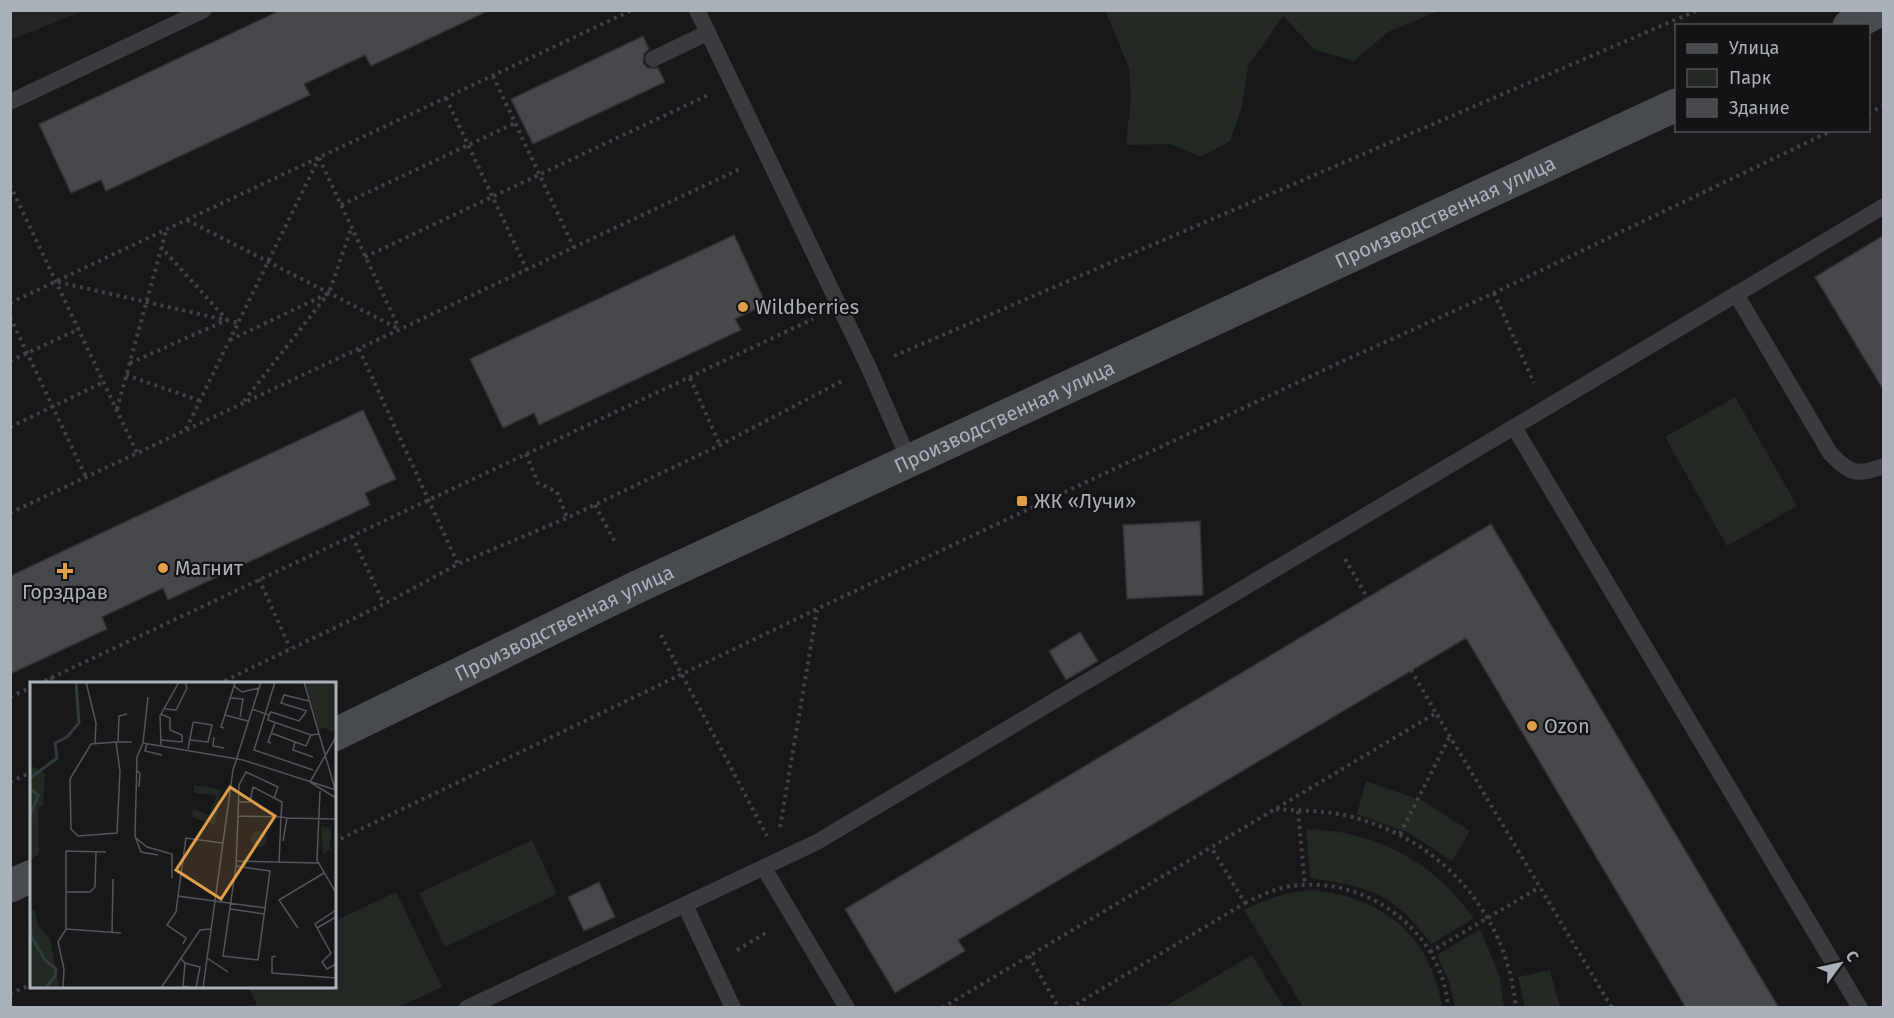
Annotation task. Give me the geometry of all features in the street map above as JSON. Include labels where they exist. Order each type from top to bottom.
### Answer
[{"type":"main road","points":[[1853,24],[1881,10]]},
{"type":"main road","name":"Производственная улица","points":[[336,734],[637,587],[1675,106]]},
{"type":"main road","points":[[10,886],[30,877]]},
{"type":"lane","points":[[10,102],[204,10]]},
{"type":"lane","points":[[697,10],[869,368],[909,460]]},
{"type":"lane","points":[[654,59],[707,33]]},
{"type":"lane","points":[[467,1008],[764,868],[778,856],[817,842],[1884,206]]},
{"type":"lane","points":[[1736,294],[1830,453],[1845,468],[1862,474],[1884,466]]},
{"type":"lane","points":[[1514,427],[1860,1008]]},
{"type":"lane","points":[[764,868],[847,1008]]},
{"type":"lane","points":[[685,905],[733,1008]]},
{"type":"path","points":[[10,303],[632,10]]},
{"type":"path","points":[[222,682],[384,604],[458,564],[567,518],[720,445],[869,368],[1698,10]]},
{"type":"path","points":[[493,76],[574,248]]},
{"type":"path","points":[[365,256],[709,95]]},
{"type":"path","points":[[446,98],[526,270]]},
{"type":"path","points":[[1870,113],[1884,106]]},
{"type":"path","points":[[341,205],[515,123]]},
{"type":"path","points":[[336,841],[817,609],[1343,361],[1494,293],[1829,132]]},
{"type":"path","points":[[319,158],[399,330]]},
{"type":"path","points":[[186,430],[319,158]]},
{"type":"path","points":[[10,513],[743,168]]},
{"type":"path","points":[[10,185],[137,453]]},
{"type":"path","points":[[187,220],[399,330]]},
{"type":"path","points":[[242,404],[329,293],[351,228]]},
{"type":"path","points":[[117,409],[166,230]]},
{"type":"path","points":[[161,247],[227,320]]},
{"type":"path","points":[[56,282],[239,323]]},
{"type":"path","points":[[230,340],[329,293]]},
{"type":"path","points":[[1494,293],[1536,388]]},
{"type":"path","points":[[10,317],[86,477]]},
{"type":"path","points":[[42,682],[814,318]]},
{"type":"path","points":[[130,363],[227,320]]},
{"type":"path","points":[[10,361],[78,329]]},
{"type":"path","points":[[359,348],[458,564]]},
{"type":"path","points":[[126,375],[201,400]]},
{"type":"path","points":[[690,378],[720,445]]},
{"type":"path","points":[[10,427],[104,382]]},
{"type":"path","points":[[526,454],[538,483],[557,492],[567,518]]},
{"type":"path","points":[[595,505],[615,542]]},
{"type":"path","points":[[351,536],[384,604]]},
{"type":"path","points":[[1330,536],[1367,597]]},
{"type":"path","points":[[260,579],[291,648]]},
{"type":"path","points":[[778,856],[817,609]]},
{"type":"path","points":[[661,635],[778,856]]},
{"type":"path","points":[[1411,670],[1612,1008]]},
{"type":"path","points":[[51,677],[53,682]]},
{"type":"path","points":[[10,696],[30,688]]},
{"type":"path","points":[[942,1008],[1436,713]]},
{"type":"path","points":[[1400,834],[1450,736]]},
{"type":"path","points":[[10,782],[30,773]]},
{"type":"path","points":[[1275,809],[1342,815],[1400,834],[1446,865],[1468,889],[1488,917],[1506,958],[1514,987],[1516,1008]]},
{"type":"path","points":[[1298,811],[1305,885]]},
{"type":"path","points":[[1211,847],[1245,903]]},
{"type":"path","points":[[1070,1008],[1245,903],[1269,892],[1305,885],[1345,889],[1377,901],[1407,922],[1430,952],[1439,969],[1448,1008]]},
{"type":"path","points":[[1430,952],[1540,887]]},
{"type":"path","points":[[713,965],[793,916]]},
{"type":"path","points":[[1029,956],[1059,1008]]},
{"type":"path","points":[[10,994],[30,985]]},
{"type":"shaded area","points":[[11,10],[83,10],[83,11],[11,40]]},
{"type":"green space","points":[[1105,10],[1439,11],[1388,32],[1354,61],[1315,50],[1283,16],[1248,66],[1242,106],[1230,141],[1201,157],[1170,144],[1126,145],[1131,97],[1129,68]]},
{"type":"green space","points":[[1735,397],[1797,506],[1727,546],[1665,437]]},
{"type":"green space","points":[[1366,781],[1423,801],[1470,831],[1452,861],[1407,832],[1357,814]]},
{"type":"green space","points":[[1306,829],[1356,836],[1401,853],[1440,880],[1474,918],[1431,944],[1405,913],[1379,895],[1349,885],[1310,878]]},
{"type":"green space","points":[[532,840],[557,894],[445,947],[419,893]]},
{"type":"green space","points":[[1310,890],[1360,901],[1381,911],[1399,924],[1427,959],[1442,1007],[1303,1007],[1244,910],[1276,897]]},
{"type":"green space","points":[[396,892],[442,987],[399,1007],[258,1007],[248,988],[336,988],[336,921]]},
{"type":"green space","points":[[1480,929],[1499,975],[1504,1007],[1455,1007],[1450,984],[1437,955]]},
{"type":"green space","points":[[1252,955],[1284,1007],[1164,1007]]},
{"type":"green space","points":[[1550,970],[1560,1007],[1525,1007],[1518,977]]},
{"type":"building","points":[[281,10],[490,10],[371,66],[365,55],[304,84],[310,95],[106,191],[101,180],[71,193],[39,124]]},
{"type":"building","points":[[643,36],[649,49],[644,54],[643,63],[648,68],[658,68],[665,82],[533,144],[511,99]]},
{"type":"building","points":[[734,235],[766,304],[735,319],[741,330],[539,425],[534,413],[503,428],[470,359]]},
{"type":"building","points":[[1884,235],[1884,391],[1815,277]]},
{"type":"building","points":[[363,410],[396,479],[365,493],[370,505],[168,600],[163,588],[102,617],[107,629],[10,674],[10,576]]},
{"type":"building","points":[[1200,521],[1203,595],[1127,599],[1123,525]]},
{"type":"building","points":[[1491,524],[1779,1008],[1686,1008],[1466,638],[958,940],[965,951],[895,993],[845,909]]},
{"type":"building","points":[[1080,632],[1098,661],[1066,680],[1049,651]]},
{"type":"building","points":[[599,882],[615,917],[584,931],[568,897]]},
{"type":"place","name":"Wildberries","points":[[743,307]]},
{"type":"place","name":"ЖК «Лучи»","points":[[1022,501]]},
{"type":"place","name":"Магнит","points":[[163,568]]},
{"type":"place","name":"Горздрав","points":[[65,571]]},
{"type":"place","name":"Ozon","points":[[1532,726]]}]
